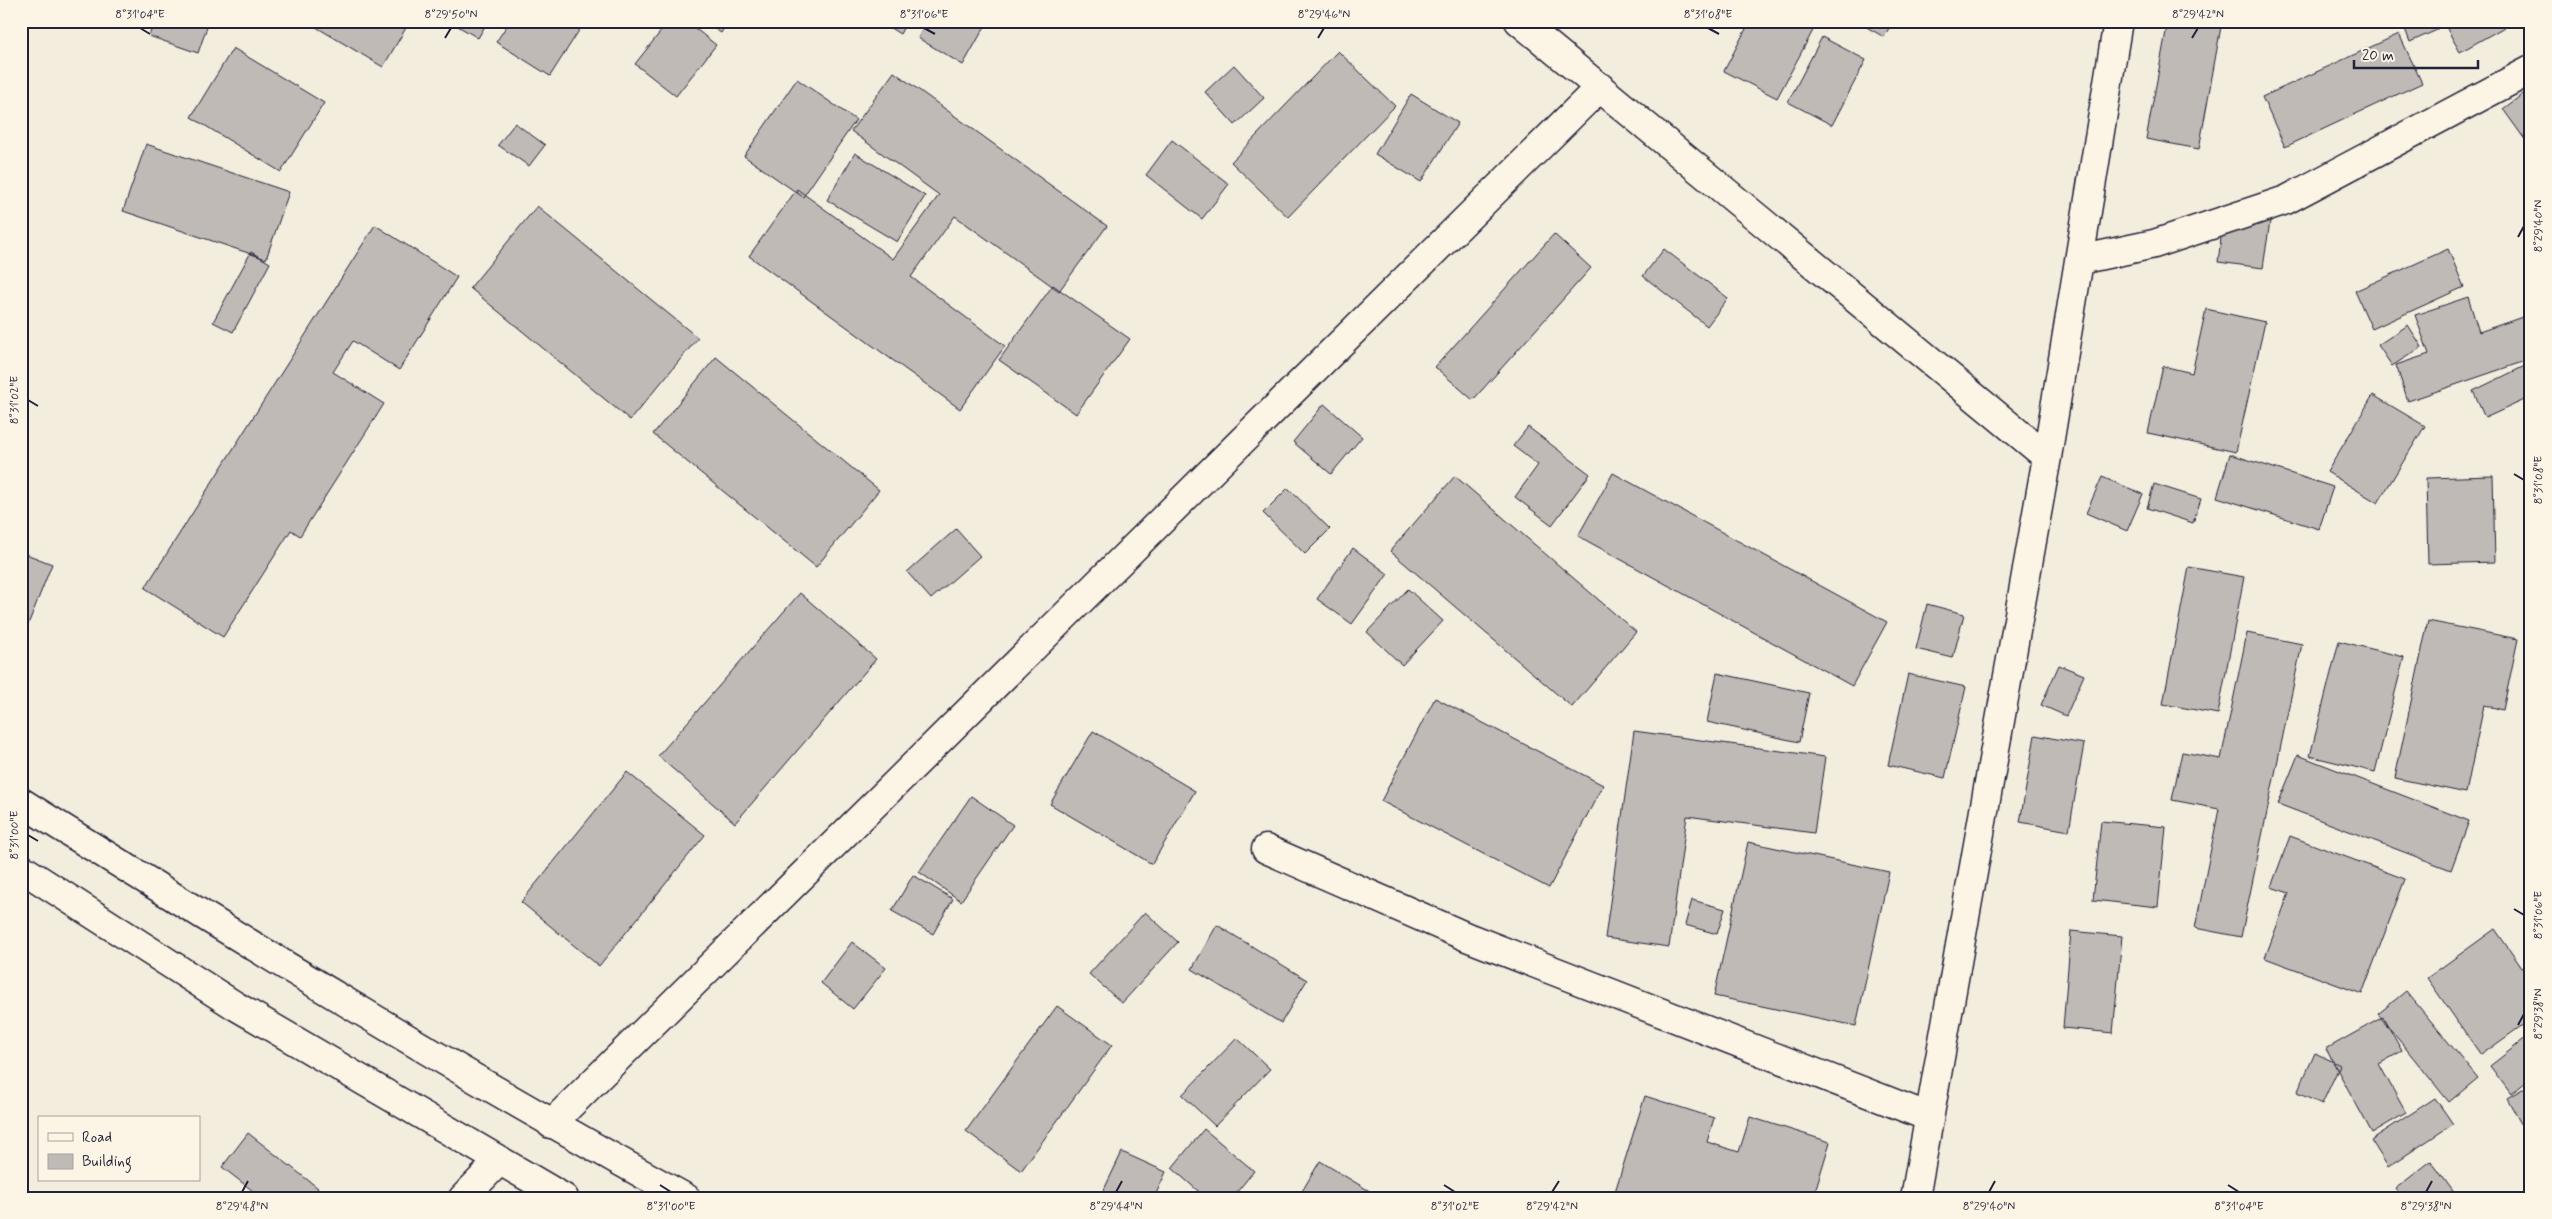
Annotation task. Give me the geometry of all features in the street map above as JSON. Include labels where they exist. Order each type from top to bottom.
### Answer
[{"type":"main road","points":[[1520,21],[2048,457]]},
{"type":"main road","points":[[1914,1198],[2048,457],[2118,21]]},
{"type":"main road","points":[[2079,260],[2154,244],[2286,200],[2531,70]]},
{"type":"main road","points":[[551,1124],[1600,87]]},
{"type":"main road","points":[[21,802],[246,943],[551,1124],[686,1198]]},
{"type":"main road","points":[[1266,849],[1467,937],[1929,1117]]},
{"type":"main road","points":[[23,872],[234,1005],[564,1198]]},
{"type":"main road","points":[[463,1198],[499,1161]]},
{"type":"building","points":[[154,21],[209,21],[198,53],[149,36]]},
{"type":"building","points":[[306,21],[410,21],[383,67]]},
{"type":"building","points":[[458,21],[488,21],[478,38],[456,25]]},
{"type":"building","points":[[510,21],[585,21],[550,76],[496,42]]},
{"type":"building","points":[[669,21],[686,21],[716,45],[676,96],[635,64]]},
{"type":"building","points":[[703,21],[728,21],[721,33]]},
{"type":"building","points":[[879,21],[907,21],[900,34]]},
{"type":"building","points":[[927,21],[988,21],[963,65],[918,38]]},
{"type":"building","points":[[1750,21],[1818,21],[1777,98],[1724,71]]},
{"type":"building","points":[[1856,21],[1893,21],[1884,37]]},
{"type":"building","points":[[2168,21],[2222,21],[2199,149],[2146,139]]},
{"type":"building","points":[[2402,21],[2433,21],[2437,30],[2410,42]]},
{"type":"building","points":[[2460,21],[2515,21],[2460,52],[2447,29]]},
{"type":"building","points":[[2399,34],[2422,83],[2285,147],[2262,97]]},
{"type":"building","points":[[1822,37],[1866,60],[1832,125],[1788,102]]},
{"type":"building","points":[[233,48],[324,103],[281,172],[191,117]]},
{"type":"building","points":[[1338,51],[1395,106],[1288,217],[1231,162]]},
{"type":"building","points":[[1234,65],[1264,98],[1235,125],[1205,92]]},
{"type":"building","points":[[894,72],[1107,226],[1059,291],[955,216],[911,277],[1005,346],[960,409],[749,256],[797,189],[893,259],[939,195],[851,131]]},
{"type":"building","points":[[797,79],[856,120],[803,197],[744,156]]},
{"type":"building","points":[[2531,88],[2531,148],[2503,109]]},
{"type":"building","points":[[1411,94],[1458,123],[1421,182],[1375,154]]},
{"type":"building","points":[[515,123],[545,145],[529,166],[498,145]]},
{"type":"building","points":[[1172,140],[1229,184],[1202,219],[1146,175]]},
{"type":"building","points":[[146,144],[289,192],[266,259],[123,211]]},
{"type":"building","points":[[855,153],[925,196],[897,242],[827,200]]},
{"type":"building","points":[[537,206],[698,338],[630,420],[470,288]]},
{"type":"building","points":[[2224,214],[2270,221],[2263,268],[2218,262]]},
{"type":"building","points":[[375,225],[457,277],[399,370],[353,341],[333,372],[384,404],[300,536],[291,530],[223,637],[145,588]]},
{"type":"building","points":[[1554,234],[1591,268],[1473,400],[1435,367]]},
{"type":"building","points":[[1664,249],[1728,298],[1707,326],[1643,276]]},
{"type":"building","points":[[2448,249],[2464,287],[2372,329],[2355,291]]},
{"type":"building","points":[[251,252],[270,263],[233,332],[213,322]]},
{"type":"building","points":[[1053,285],[1130,339],[1076,414],[999,360]]},
{"type":"building","points":[[2468,297],[2479,332],[2531,314],[2531,359],[2408,401],[2396,365],[2429,354],[2415,315]]},
{"type":"building","points":[[2206,309],[2265,322],[2236,452],[2148,433],[2163,366],[2192,373]]},
{"type":"building","points":[[2408,325],[2422,347],[2392,366],[2378,345]]},
{"type":"building","points":[[716,357],[879,490],[816,567],[653,434]]},
{"type":"building","points":[[2531,363],[2531,397],[2485,418],[2473,391]]},
{"type":"building","points":[[2373,395],[2425,426],[2378,503],[2327,472]]},
{"type":"building","points":[[1324,404],[1362,437],[1331,474],[1293,442]]},
{"type":"building","points":[[1528,427],[1590,474],[1552,525],[1515,497],[1538,465],[1513,446]]},
{"type":"building","points":[[2230,454],[2333,487],[2319,529],[2217,497]]},
{"type":"building","points":[[1613,473],[1887,622],[1852,686],[1578,536]]},
{"type":"building","points":[[1455,476],[1636,632],[1572,707],[1390,551]]},
{"type":"building","points":[[2493,476],[2495,562],[2428,564],[2426,478]]},
{"type":"building","points":[[2102,477],[2143,494],[2127,531],[2086,513]]},
{"type":"building","points":[[2154,484],[2201,499],[2193,523],[2147,508]]},
{"type":"building","points":[[1288,488],[1330,529],[1305,554],[1263,513]]},
{"type":"building","points":[[956,529],[980,556],[931,599],[907,572]]},
{"type":"building","points":[[1353,548],[1388,574],[1352,624],[1317,599]]},
{"type":"building","points":[[21,552],[52,564],[21,642]]},
{"type":"building","points":[[2189,567],[2244,577],[2218,714],[2163,704]]},
{"type":"building","points":[[1408,589],[1443,621],[1402,665],[1367,632]]},
{"type":"building","points":[[800,593],[876,659],[735,823],[658,756]]},
{"type":"building","points":[[1927,604],[1964,614],[1953,658],[1916,649]]},
{"type":"building","points":[[2428,621],[2518,639],[2503,710],[2484,705],[2466,793],[2395,778]]},
{"type":"building","points":[[2247,633],[2302,644],[2241,937],[2195,928],[2219,809],[2172,800],[2182,752],[2221,759]]},
{"type":"building","points":[[2339,641],[2404,657],[2375,772],[2310,756]]},
{"type":"building","points":[[2059,665],[2084,675],[2066,716],[2041,705]]},
{"type":"building","points":[[1717,673],[1809,693],[1799,742],[1707,722]]},
{"type":"building","points":[[1908,674],[1966,687],[1945,778],[1888,765]]},
{"type":"building","points":[[1435,698],[1603,785],[1549,888],[1381,801]]},
{"type":"building","points":[[1093,731],[1195,791],[1152,864],[1050,804]]},
{"type":"building","points":[[1634,731],[1825,757],[1814,833],[1687,816],[1669,947],[1605,938]]},
{"type":"building","points":[[2035,735],[2084,744],[2069,831],[2020,822]]},
{"type":"building","points":[[2298,755],[2469,821],[2451,870],[2278,804]]},
{"type":"building","points":[[627,772],[705,835],[599,966],[521,902]]},
{"type":"building","points":[[971,796],[1013,825],[961,901],[919,872]]},
{"type":"building","points":[[2101,821],[2166,827],[2158,907],[2093,900]]},
{"type":"building","points":[[2290,836],[2405,879],[2362,994],[2265,958],[2289,893],[2271,887]]},
{"type":"building","points":[[1748,842],[1889,872],[1856,1026],[1714,996]]},
{"type":"building","points":[[913,875],[953,899],[933,934],[892,911]]},
{"type":"building","points":[[1692,900],[1725,909],[1717,934],[1685,925]]},
{"type":"building","points":[[1145,912],[1178,942],[1122,1003],[1089,974]]},
{"type":"building","points":[[1217,925],[1307,980],[1281,1023],[1192,969]]},
{"type":"building","points":[[2495,929],[2531,981],[2531,1019],[2481,1055],[2427,978]]},
{"type":"building","points":[[2071,931],[2122,936],[2113,1033],[2063,1028]]},
{"type":"building","points":[[852,942],[886,968],[853,1009],[821,983]]},
{"type":"building","points":[[2406,991],[2478,1078],[2449,1102],[2378,1014]]},
{"type":"building","points":[[1057,1006],[1112,1045],[1021,1171],[966,1131]]},
{"type":"building","points":[[2383,1017],[2402,1051],[2379,1064],[2406,1113],[2372,1133],[2326,1049]]},
{"type":"building","points":[[2531,1034],[2531,1078],[2511,1094],[2490,1066]]},
{"type":"building","points":[[1237,1038],[1270,1069],[1215,1126],[1182,1095]]},
{"type":"building","points":[[2315,1053],[2340,1065],[2322,1104],[2297,1093]]},
{"type":"building","points":[[2531,1084],[2531,1130],[2526,1133],[2507,1098]]},
{"type":"building","points":[[1645,1096],[1714,1118],[1707,1142],[1739,1152],[1750,1117],[1830,1142],[1813,1198],[1613,1198]]},
{"type":"building","points":[[2435,1098],[2453,1124],[2388,1167],[2371,1140]]},
{"type":"building","points":[[1204,1129],[1254,1171],[1232,1198],[1206,1198],[1172,1168]]},
{"type":"building","points":[[248,1133],[318,1188],[310,1198],[262,1198],[222,1167]]},
{"type":"building","points":[[1122,1152],[1166,1172],[1154,1198],[1100,1198]]},
{"type":"building","points":[[1320,1161],[1381,1198],[1298,1198]]},
{"type":"building","points":[[2431,1161],[2458,1198],[2402,1198],[2395,1189]]}]
